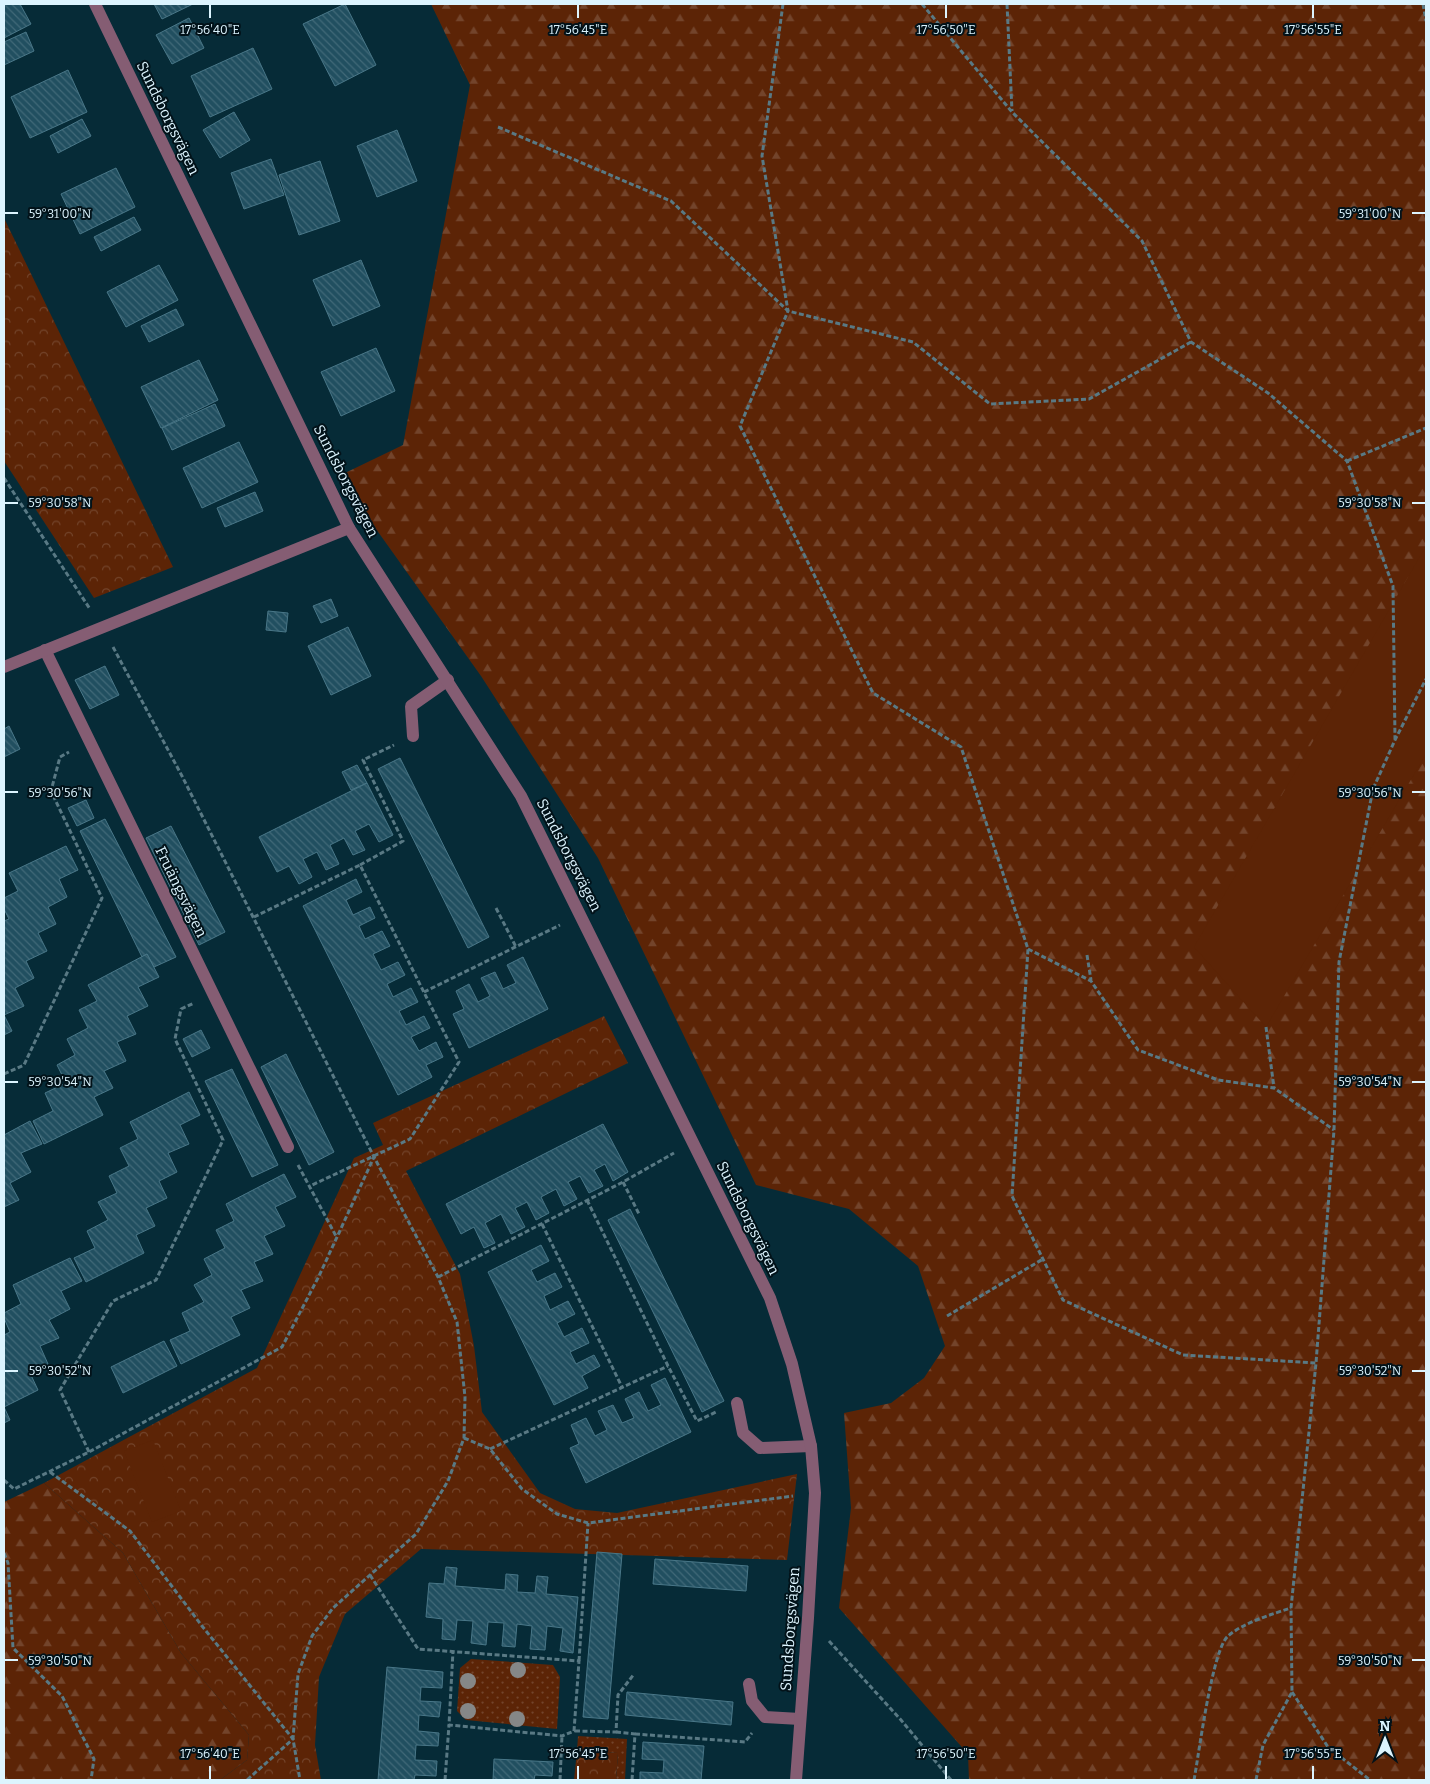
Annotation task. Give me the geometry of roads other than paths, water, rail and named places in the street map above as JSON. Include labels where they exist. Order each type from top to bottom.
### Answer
[{"type":"street","name":"Sundsborgsvägen","points":[[95,4],[349,528],[521,796],[770,1298],[792,1364],[811,1446],[815,1493],[796,1780]]},
{"type":"street","points":[[4,667],[349,528]]},
{"type":"street","name":"Fruängsvägen","points":[[45,650],[288,1147]]},
{"type":"street","points":[[413,736],[411,706],[448,680]]},
{"type":"street","points":[[737,1403],[743,1433],[760,1448],[811,1446]]},
{"type":"street","points":[[749,1684],[752,1701],[765,1716],[800,1719]]}]
